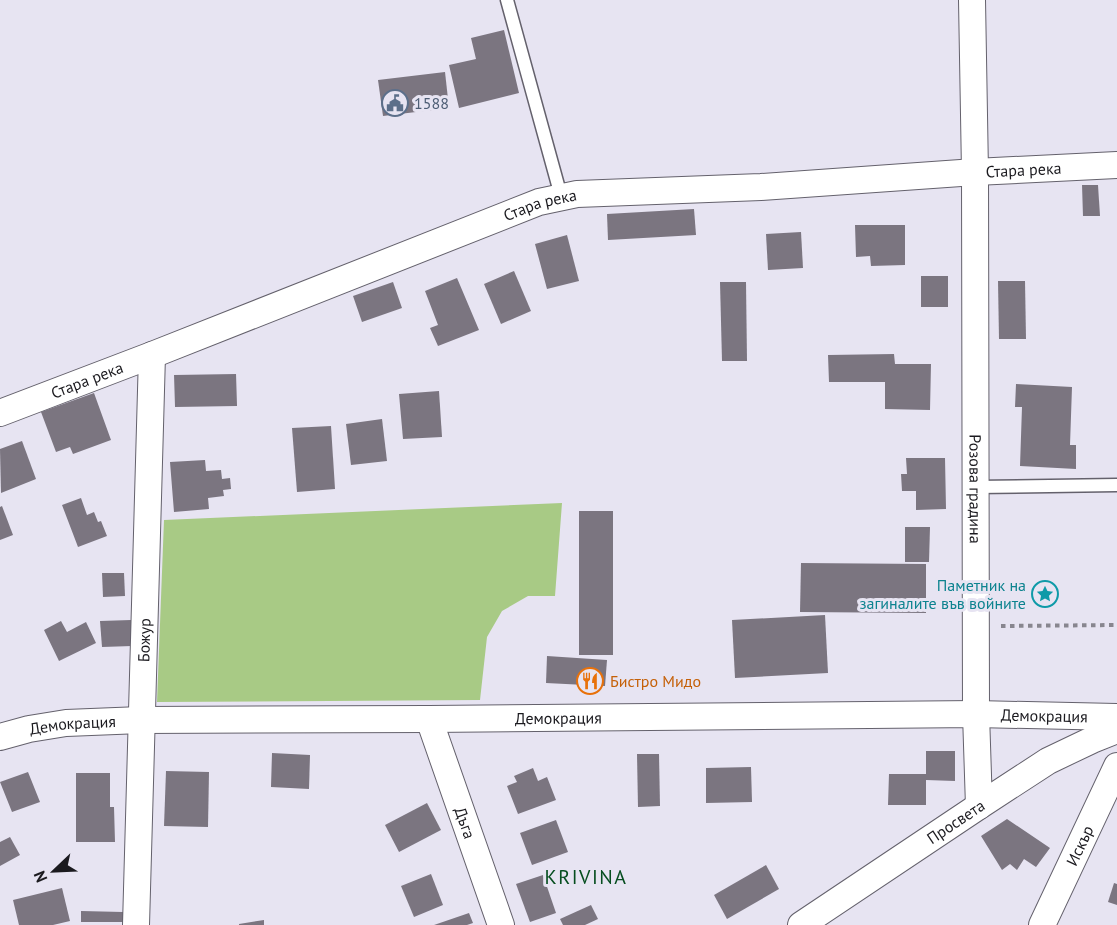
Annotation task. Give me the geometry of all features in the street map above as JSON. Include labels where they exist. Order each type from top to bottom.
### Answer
[{"type":"street","name":"Розова градина","points":[[972,0],[975,171],[975,627],[979,806]]},
{"type":"street","name":"Стара река","points":[[0,413],[539,202],[561,196],[761,187],[975,171],[1117,165]]},
{"type":"street","name":"Божур","points":[[136,925],[152,355]]},
{"type":"street","name":"Демокрация","points":[[0,737],[29,729],[66,723],[141,720],[976,714],[1117,717]]},
{"type":"street","name":"Дъга","points":[[429,719],[501,925]]},
{"type":"street","name":"Просвета","points":[[801,925],[1048,761],[1117,730]]},
{"type":"street","name":"Искър","points":[[1042,925],[1117,766]]},
{"type":"lane","points":[[507,0],[561,196]]},
{"type":"lane","points":[[975,487],[1117,485]]},
{"type":"path","points":[[975,627],[1117,625]]},
{"type":"green space","points":[[562,503],[555,596],[528,596],[502,611],[487,637],[480,700],[157,702],[164,520]]},
{"type":"building","points":[[504,30],[519,93],[459,108],[449,65],[476,59],[471,38]]},
{"type":"building","points":[[445,72],[449,108],[383,116],[378,80]]},
{"type":"building","points":[[1082,185],[1098,185],[1100,216],[1083,216]]},
{"type":"building","points":[[694,209],[696,235],[608,240],[607,214]]},
{"type":"building","points":[[855,225],[905,225],[905,265],[871,266],[870,256],[856,257]]},
{"type":"building","points":[[801,232],[803,268],[768,270],[766,234]]},
{"type":"building","points":[[567,235],[579,281],[547,289],[535,244]]},
{"type":"building","points":[[514,271],[531,311],[501,324],[484,284]]},
{"type":"building","points":[[921,276],[948,276],[948,307],[921,307]]},
{"type":"building","points":[[457,278],[479,330],[438,346],[430,328],[438,325],[425,291]]},
{"type":"building","points":[[998,281],[1025,281],[1026,339],[999,339]]},
{"type":"building","points":[[393,282],[402,308],[362,322],[353,296]]},
{"type":"building","points":[[720,282],[746,282],[747,361],[722,361]]},
{"type":"building","points":[[894,354],[895,364],[931,364],[930,410],[885,409],[885,382],[829,382],[828,355]]},
{"type":"building","points":[[236,374],[237,406],[175,407],[174,375]]},
{"type":"building","points":[[1016,384],[1072,387],[1070,445],[1076,445],[1076,469],[1020,466],[1022,407],[1015,407]]},
{"type":"building","points":[[439,391],[442,437],[403,439],[399,394]]},
{"type":"building","points":[[94,393],[111,440],[73,454],[70,447],[56,452],[41,412]]},
{"type":"building","points":[[382,419],[387,461],[351,465],[346,424]]},
{"type":"building","points":[[331,426],[335,489],[297,492],[292,428]]},
{"type":"building","points":[[22,441],[36,479],[1,493],[0,449]]},
{"type":"building","points":[[906,458],[945,458],[946,509],[916,510],[916,491],[902,491],[901,474],[907,474]]},
{"type":"building","points":[[205,460],[206,471],[221,470],[222,479],[230,478],[231,489],[223,490],[224,496],[208,498],[209,509],[174,512],[170,462]]},
{"type":"building","points":[[81,498],[87,515],[94,512],[98,522],[101,521],[107,536],[78,547],[62,505]]},
{"type":"building","points":[[2,506],[13,535],[0,540],[0,507]]},
{"type":"building","points":[[579,511],[613,511],[613,655],[579,655]]},
{"type":"building","points":[[905,527],[930,527],[929,562],[905,562]]},
{"type":"building","points":[[801,563],[926,564],[926,613],[800,612]]},
{"type":"building","points":[[102,573],[124,573],[125,596],[103,597]]},
{"type":"building","points":[[825,615],[828,673],[735,678],[732,620]]},
{"type":"building","points":[[131,620],[132,646],[102,647],[100,621]]},
{"type":"building","points":[[61,621],[67,632],[86,622],[96,643],[59,661],[44,630]]},
{"type":"building","points":[[547,656],[607,660],[605,686],[546,683]]},
{"type":"building","points":[[926,751],[955,751],[955,781],[926,780],[926,805],[888,805],[889,774],[926,774]]},
{"type":"building","points":[[272,753],[310,755],[309,789],[271,787]]},
{"type":"building","points":[[637,754],[659,754],[660,806],[638,807]]},
{"type":"building","points":[[751,767],[752,802],[706,803],[706,768]]},
{"type":"building","points":[[533,768],[538,781],[547,777],[556,800],[518,814],[507,786],[517,782],[514,776]]},
{"type":"building","points":[[166,771],[209,772],[208,827],[164,826]]},
{"type":"building","points":[[28,772],[40,802],[12,812],[0,782]]},
{"type":"building","points":[[76,773],[110,773],[110,807],[114,807],[115,842],[76,842]]},
{"type":"building","points":[[427,803],[441,830],[399,852],[385,825]]},
{"type":"building","points":[[1007,819],[1050,848],[1036,867],[1024,859],[1017,870],[1010,864],[1002,870],[981,836]]},
{"type":"building","points":[[556,820],[568,852],[532,865],[520,833]]},
{"type":"building","points":[[10,837],[20,855],[0,866],[0,842]]},
{"type":"building","points":[[766,865],[779,889],[727,919],[714,895]]},
{"type":"building","points":[[431,874],[443,905],[414,917],[401,886]]},
{"type":"building","points":[[543,875],[556,913],[530,922],[516,884]]},
{"type":"building","points":[[1114,883],[1117,884],[1117,905],[1108,902]]},
{"type":"building","points":[[62,888],[70,921],[53,925],[19,925],[13,900]]},
{"type":"building","points":[[591,905],[598,919],[585,925],[563,925],[560,919]]},
{"type":"building","points":[[81,911],[123,912],[123,922],[81,922]]},
{"type":"building","points":[[469,913],[473,923],[434,925]]},
{"type":"building","points":[[264,920],[264,925],[239,925],[239,924]]},
{"type":"place","name":"1588","points":[[395,103]]},
{"type":"place","name":"Паметник на загиналите във войните","points":[[1045,594]]},
{"type":"place","name":"Бистро Мидо","points":[[590,681]]},
{"type":"district","name":"KRIVINA","points":[[586,877]]}]
